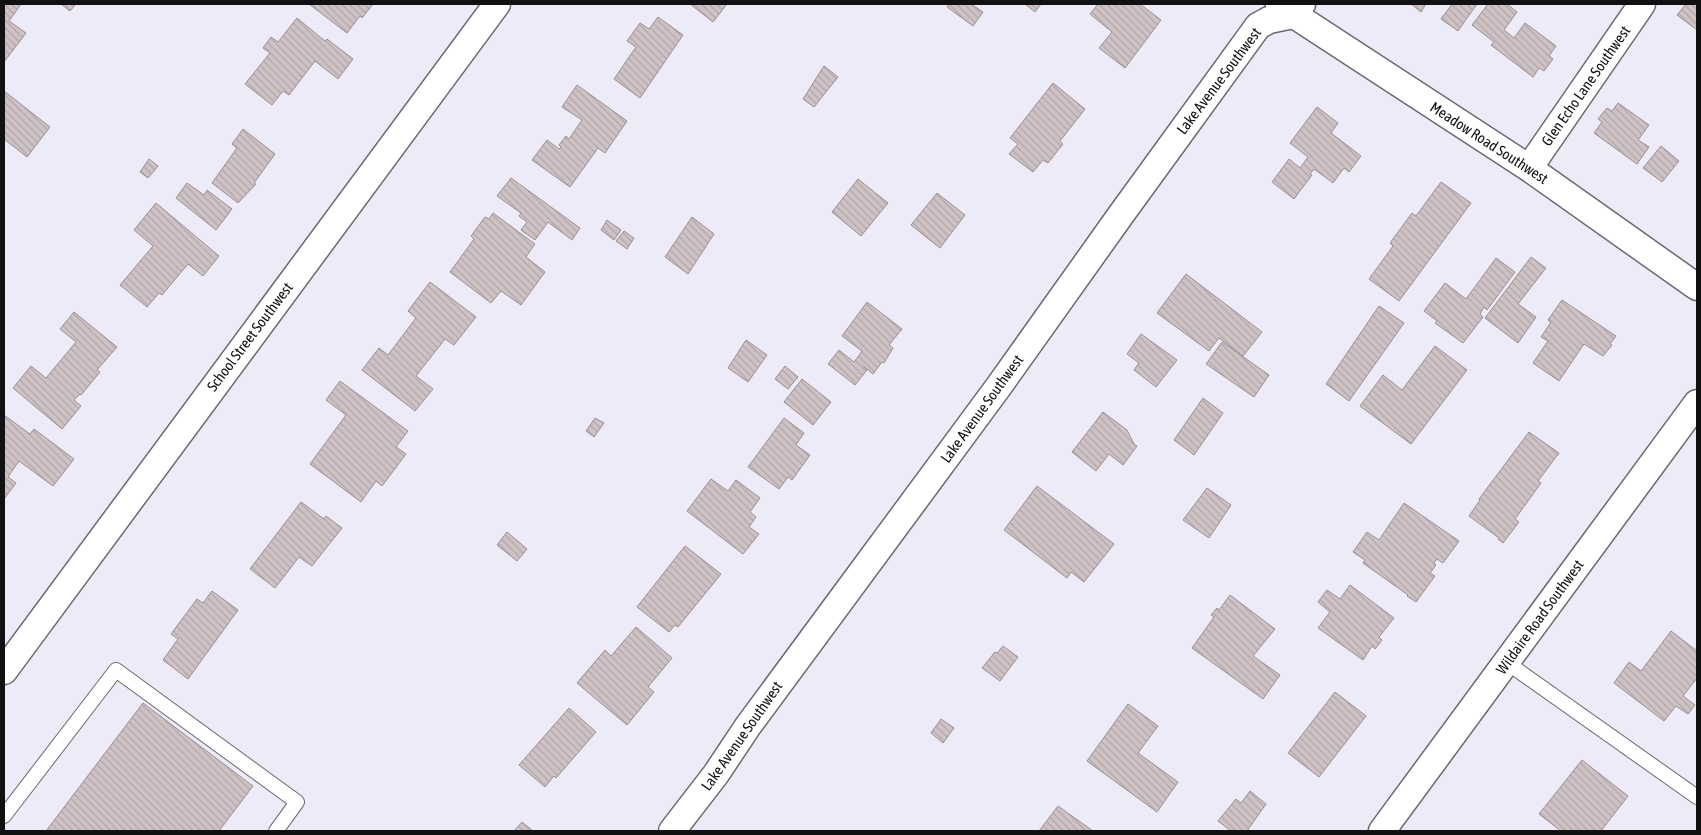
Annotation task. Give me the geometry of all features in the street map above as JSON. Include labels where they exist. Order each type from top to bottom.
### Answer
[{"type":"street","name":"School Street Southwest","points":[[4,671],[497,4]]},
{"type":"street","name":"Glen Echo Lane Southwest","points":[[1530,168],[1642,4]]},
{"type":"street","name":"Meadow Road Southwest","points":[[1291,7],[1530,168],[1697,287]]},
{"type":"street","name":"Lake Avenue Southwest","points":[[672,831],[716,774],[748,726],[1000,386],[1258,26],[1291,7]]},
{"type":"street","name":"Wildaire Road Southwest","points":[[1382,831],[1697,403]]},
{"type":"lane","points":[[1506,662],[1697,797]]},
{"type":"lane","points":[[4,816],[116,670],[297,802],[276,831]]},
{"type":"building","points":[[4,4],[21,4],[9,21],[26,33],[4,62]]},
{"type":"building","points":[[61,4],[76,4],[70,11]]},
{"type":"building","points":[[309,4],[373,4],[362,18],[360,16],[347,33]]},
{"type":"building","points":[[690,4],[727,4],[713,22]]},
{"type":"building","points":[[949,4],[971,4],[983,12],[973,26],[947,7]]},
{"type":"building","points":[[1025,4],[1041,4],[1035,12]]},
{"type":"building","points":[[1098,4],[1140,4],[1161,20],[1125,68],[1099,48],[1112,32],[1090,14]]},
{"type":"building","points":[[1411,4],[1426,4],[1421,12]]},
{"type":"building","points":[[1452,4],[1477,4],[1458,31],[1441,19]]},
{"type":"building","points":[[1488,4],[1507,4],[1517,12],[1504,30],[1514,38],[1525,23],[1556,46],[1549,56],[1553,59],[1544,71],[1539,68],[1533,77],[1491,45],[1494,42],[1472,25]]},
{"type":"building","points":[[1686,4],[1697,4],[1697,30],[1677,15]]},
{"type":"building","points":[[658,17],[683,35],[640,98],[614,79],[636,47],[627,41],[640,23],[649,29]]},
{"type":"building","points":[[297,18],[325,41],[327,39],[353,59],[338,79],[315,61],[289,95],[283,91],[272,105],[245,84],[270,53],[263,48],[271,37],[278,42]]},
{"type":"building","points":[[824,66],[838,77],[814,107],[803,99]]},
{"type":"building","points":[[1053,83],[1085,109],[1060,141],[1063,144],[1048,163],[1043,160],[1033,172],[1009,154],[1018,144],[1010,138]]},
{"type":"building","points":[[577,85],[627,121],[605,153],[598,148],[570,187],[532,160],[547,140],[559,149],[561,147],[559,145],[566,136],[569,139],[582,120],[562,107]]},
{"type":"building","points":[[4,91],[50,127],[27,157],[4,139]]},
{"type":"building","points":[[1618,103],[1649,125],[1638,140],[1649,147],[1637,164],[1594,133],[1602,122],[1598,119],[1607,108],[1612,111]]},
{"type":"building","points":[[1317,107],[1338,123],[1331,133],[1361,156],[1349,172],[1344,168],[1333,183],[1314,169],[1310,174],[1312,175],[1294,199],[1272,182],[1289,159],[1300,168],[1308,157],[1290,143]]},
{"type":"building","points":[[243,129],[275,154],[254,183],[256,184],[238,203],[212,183],[237,148],[232,144]]},
{"type":"building","points":[[1661,146],[1679,161],[1662,182],[1643,168]]},
{"type":"building","points":[[149,159],[158,166],[148,178],[140,172]]},
{"type":"building","points":[[511,178],[580,228],[572,240],[548,222],[535,240],[521,230],[527,222],[519,216],[521,213],[497,196]]},
{"type":"building","points":[[858,179],[888,203],[861,236],[832,212]]},
{"type":"building","points":[[1441,182],[1471,203],[1399,301],[1369,279],[1393,246],[1390,243],[1412,213],[1416,216]]},
{"type":"building","points":[[187,183],[204,195],[207,190],[232,209],[216,230],[176,198]]},
{"type":"building","points":[[937,193],[965,215],[940,248],[911,225]]},
{"type":"building","points":[[156,203],[219,256],[203,276],[188,264],[162,295],[159,293],[147,307],[120,285],[153,246],[134,230]]},
{"type":"building","points":[[493,213],[535,244],[526,257],[545,272],[521,305],[501,291],[491,303],[450,272],[474,239],[471,236],[485,217],[489,219]]},
{"type":"building","points":[[692,217],[714,234],[688,274],[665,257]]},
{"type":"building","points":[[607,220],[621,230],[614,240],[601,230]]},
{"type":"building","points":[[624,231],[634,238],[627,249],[616,241]]},
{"type":"building","points":[[1531,257],[1546,268],[1518,304],[1536,317],[1518,343],[1485,318]]},
{"type":"building","points":[[1496,258],[1515,272],[1487,310],[1484,307],[1480,314],[1483,317],[1463,343],[1435,323],[1437,321],[1424,311],[1445,283],[1466,299]]},
{"type":"building","points":[[1186,274],[1262,332],[1243,356],[1219,338],[1209,351],[1157,313]]},
{"type":"building","points":[[430,282],[476,317],[454,345],[445,339],[416,376],[433,389],[415,411],[362,370],[379,348],[388,355],[416,318],[408,311]]},
{"type":"building","points":[[1562,300],[1616,336],[1610,344],[1612,345],[1603,356],[1584,344],[1559,381],[1533,363],[1548,341],[1541,337],[1551,322],[1548,320]]},
{"type":"building","points":[[867,302],[902,329],[889,345],[893,348],[884,363],[882,362],[873,374],[863,366],[867,370],[855,385],[828,364],[839,350],[854,362],[862,351],[842,336]]},
{"type":"building","points":[[1379,306],[1404,323],[1349,401],[1326,384]]},
{"type":"building","points":[[74,312],[117,347],[97,370],[100,372],[81,395],[74,400],[81,406],[62,429],[13,388],[31,366],[46,378],[76,342],[60,329]]},
{"type":"building","points":[[1141,334],[1177,360],[1156,387],[1134,370],[1139,363],[1127,354]]},
{"type":"building","points":[[746,340],[767,355],[748,382],[728,368]]},
{"type":"building","points":[[1222,342],[1269,375],[1254,397],[1206,364]]},
{"type":"building","points":[[1435,346],[1467,370],[1411,444],[1360,406],[1383,375],[1402,390]]},
{"type":"building","points":[[785,366],[798,377],[788,389],[775,379]]},
{"type":"building","points":[[802,379],[831,402],[813,425],[784,402]]},
{"type":"building","points":[[340,381],[408,431],[396,447],[406,454],[382,486],[376,481],[361,502],[310,464],[346,415],[326,400]]},
{"type":"building","points":[[1203,398],[1223,413],[1194,455],[1174,440]]},
{"type":"building","points":[[1103,412],[1127,430],[1137,446],[1123,465],[1109,454],[1096,471],[1072,452]]},
{"type":"building","points":[[4,415],[30,434],[34,429],[74,459],[53,486],[19,461],[8,477],[16,483],[4,499]]},
{"type":"building","points":[[595,418],[604,423],[594,437],[586,431]]},
{"type":"building","points":[[784,418],[804,433],[796,445],[810,455],[792,480],[788,477],[779,489],[748,467]]},
{"type":"building","points":[[1529,432],[1559,453],[1538,481],[1541,483],[1515,519],[1519,522],[1503,543],[1469,516],[1479,499]]},
{"type":"building","points":[[711,479],[728,491],[736,480],[760,498],[750,512],[756,517],[749,527],[759,534],[743,554],[687,511]]},
{"type":"building","points":[[1037,486],[1114,544],[1084,582],[1071,572],[1067,578],[1004,530]]},
{"type":"building","points":[[1207,488],[1231,505],[1209,538],[1183,520]]},
{"type":"building","points":[[301,502],[324,519],[326,516],[342,528],[312,566],[299,557],[275,588],[250,569]]},
{"type":"building","points":[[1404,503],[1459,541],[1443,563],[1437,559],[1434,563],[1436,565],[1430,573],[1435,576],[1416,602],[1363,563],[1365,560],[1353,552],[1367,532],[1379,540]]},
{"type":"building","points":[[507,532],[527,549],[517,561],[497,545]]},
{"type":"building","points":[[685,546],[721,574],[678,627],[675,625],[669,632],[637,607]]},
{"type":"building","points":[[1350,585],[1394,618],[1379,637],[1382,640],[1375,649],[1372,646],[1363,660],[1318,628],[1330,612],[1318,602],[1327,590],[1340,599]]},
{"type":"building","points":[[212,591],[238,610],[188,679],[163,660],[178,639],[171,634],[197,599],[203,603]]},
{"type":"building","points":[[1230,595],[1275,629],[1253,656],[1280,675],[1263,699],[1192,648],[1214,617],[1211,615],[1217,608],[1219,610]]},
{"type":"building","points":[[636,627],[672,658],[648,687],[654,692],[627,725],[577,683],[605,650],[611,656]]},
{"type":"building","points":[[1671,631],[1697,651],[1697,678],[1683,696],[1695,705],[1688,714],[1676,706],[1664,721],[1614,683],[1629,662],[1641,671]]},
{"type":"building","points":[[1003,646],[1018,657],[1000,681],[982,668],[995,652],[997,653]]},
{"type":"building","points":[[1335,692],[1366,716],[1319,777],[1288,753]]},
{"type":"building","points":[[143,703],[253,786],[219,831],[46,831]]},
{"type":"building","points":[[1128,704],[1158,726],[1138,753],[1178,782],[1157,812],[1087,761]]},
{"type":"building","points":[[569,708],[596,732],[556,778],[554,776],[545,787],[519,765]]},
{"type":"building","points":[[941,719],[954,728],[943,743],[931,733]]},
{"type":"building","points":[[1582,760],[1628,796],[1601,831],[1561,831],[1539,814]]},
{"type":"building","points":[[1250,791],[1266,804],[1247,831],[1231,831],[1218,821],[1236,799],[1241,803]]},
{"type":"building","points":[[1058,806],[1093,831],[1039,831]]},
{"type":"building","points":[[522,822],[533,831],[514,831]]}]
